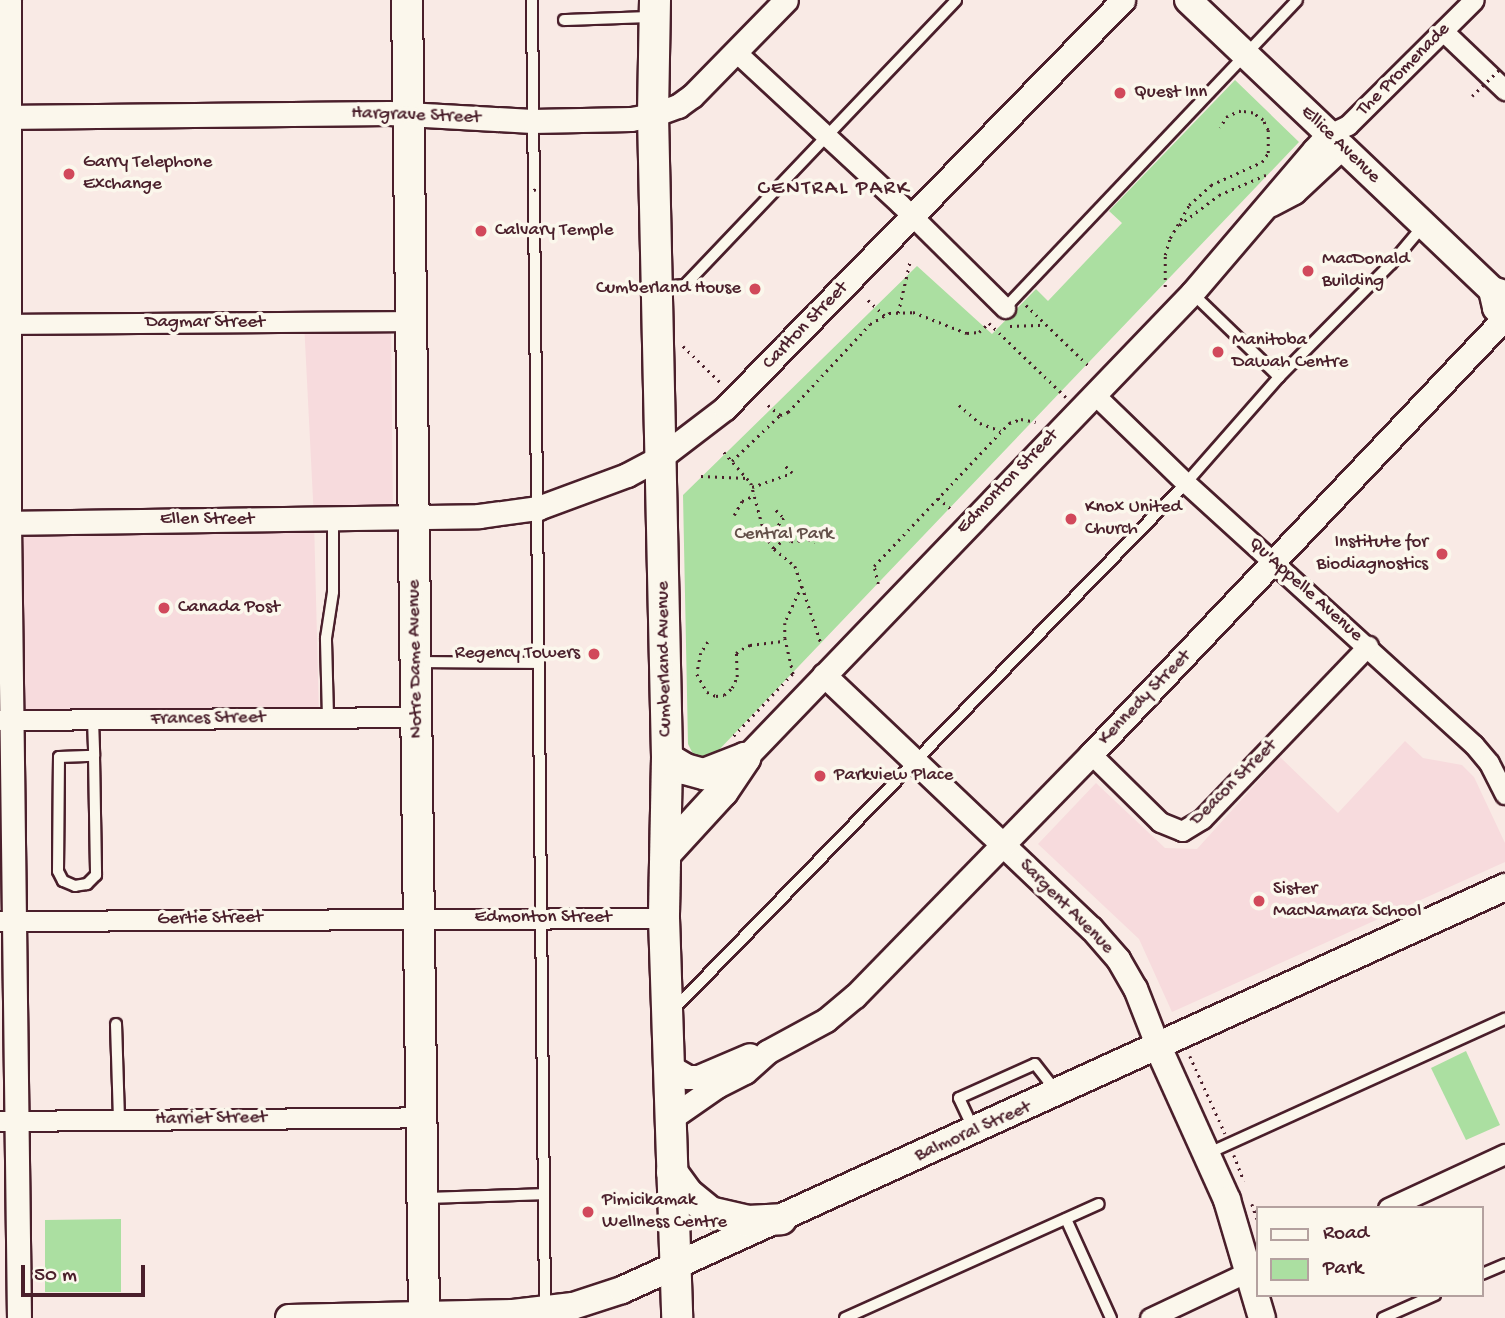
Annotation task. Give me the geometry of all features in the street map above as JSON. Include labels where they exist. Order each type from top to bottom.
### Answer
[{"type":"main road","name":"Notre Dame Avenue","points":[[407,0],[421,918],[424,1317]]},
{"type":"main road","name":"Ellice Avenue","points":[[1188,0],[1424,225],[1499,292],[1496,308],[1502,323]]},
{"type":"main road","name":"Cumberland Avenue","points":[[655,9],[653,115],[667,758],[664,918],[668,1120],[677,1318]]},
{"type":"main road","points":[[667,758],[685,769],[704,774],[738,749]]},
{"type":"main road","points":[[666,853],[723,791],[738,749]]},
{"type":"main road","name":"Balmoral Street","points":[[289,1318],[490,1316],[545,1310],[601,1298],[1057,1094],[1505,887]]},
{"type":"main road","name":"Sargent Avenue","points":[[1158,1047],[1208,1154],[1254,1269]]},
{"type":"main road","points":[[672,1172],[688,1194],[710,1212],[747,1221],[781,1219]]},
{"type":"main road","name":"Sargent Avenue","points":[[1259,1297],[1262,1318]]},
{"type":"street","points":[[9,0],[4,117],[8,1121],[19,1318]]},
{"type":"street","name":"Hargrave Street","points":[[4,117],[389,113],[532,121],[653,115],[678,106],[692,96],[786,0]]},
{"type":"street","name":"Carlton Street","points":[[414,517],[480,516],[538,508],[627,475],[661,457],[725,408],[1122,0]]},
{"type":"street","name":"The Promenade","points":[[1336,141],[1348,125],[1474,0]]},
{"type":"street","points":[[1443,31],[1505,90]]},
{"type":"street","points":[[736,52],[911,215],[1011,302]]},
{"type":"street","name":"Edmonton Street","points":[[738,749],[824,675],[1192,293],[1270,205],[1284,182],[1336,141]]},
{"type":"street","name":"Dagmar Street","points":[[5,324],[410,321]]},
{"type":"street","name":"Kennedy Street","points":[[668,1120],[717,1086],[745,1072],[767,1052],[826,1020],[855,996],[1091,754],[1502,323]]},
{"type":"street","name":"Qu'Appelle Avenue","points":[[1094,394],[1185,483],[1368,646],[1474,745],[1489,763],[1505,793]]},
{"type":"street","name":"Ellen Street","points":[[4,523],[414,517]]},
{"type":"street","name":"Deacon Street","points":[[1091,754],[1160,822],[1182,831],[1202,819],[1368,646]]},
{"type":"street","name":"Sargent Avenue","points":[[824,675],[918,761],[1091,928],[1118,959],[1135,988],[1158,1047]]},
{"type":"street","name":"Frances Street","points":[[6,720],[416,717]]},
{"type":"street","name":"Edmonton Street","points":[[421,918],[664,918]]},
{"type":"street","name":"Gertie Street","points":[[7,921],[421,918]]},
{"type":"street","name":"Kennedy Street","points":[[667,1065],[688,1077],[698,1077],[740,1057],[767,1052]]},
{"type":"street","name":"Harriet Street","points":[[8,1121],[422,1116]]},
{"type":"street","points":[[1392,1206],[1505,1154]]},
{"type":"street","points":[[1150,1318],[1254,1269]]},
{"type":"lane","points":[[532,0],[545,1310]]},
{"type":"lane","points":[[657,287],[685,285],[956,0]]},
{"type":"lane","points":[[1011,302],[1297,0]]},
{"type":"lane","points":[[564,20],[655,9]]},
{"type":"lane","points":[[666,1017],[918,761],[1185,483],[1279,377],[1391,264],[1424,225]]},
{"type":"lane","points":[[1192,293],[1279,377]]},
{"type":"lane","points":[[328,716],[326,638],[333,592],[333,519]]},
{"type":"lane","points":[[416,662],[539,663]]},
{"type":"lane","points":[[93,720],[94,756],[96,876],[87,884],[75,886],[63,881],[58,871],[59,757],[94,756]]},
{"type":"lane","points":[[1208,1154],[1505,1019]]},
{"type":"lane","points":[[116,1024],[119,1121]]},
{"type":"lane","points":[[974,1131],[959,1098],[1035,1064],[1057,1094]]},
{"type":"lane","points":[[422,1198],[543,1194]]},
{"type":"lane","points":[[845,1318],[1099,1204]]},
{"type":"lane","points":[[1066,1219],[1111,1318]]},
{"type":"lane","points":[[1484,1273],[1505,1264]]},
{"type":"lane","points":[[1383,1318],[1430,1297]]},
{"type":"path","points":[[1472,96],[1501,68]]},
{"type":"path","points":[[1165,287],[1165,255],[1178,226],[1197,197],[1211,185],[1262,162],[1268,152],[1268,130],[1263,120],[1253,113],[1241,111],[1228,116],[1220,128]]},
{"type":"path","points":[[1178,226],[1219,195],[1276,170]]},
{"type":"path","points":[[527,192],[540,188]]},
{"type":"path","points":[[898,313],[910,261]]},
{"type":"path","points":[[868,300],[885,316]]},
{"type":"path","points":[[1011,302],[1046,325],[1089,366]]},
{"type":"path","points":[[732,461],[780,415],[788,412],[870,324],[898,313],[913,312],[974,334],[989,323],[1068,400]]},
{"type":"path","points":[[993,326],[1046,325]]},
{"type":"path","points":[[682,346],[726,388]]},
{"type":"path","points":[[768,405],[780,415]]},
{"type":"path","points":[[959,405],[980,423],[1001,431]]},
{"type":"path","points":[[878,584],[874,566],[1001,431],[1014,420],[1036,422]]},
{"type":"path","points":[[724,452],[752,487],[765,535],[774,549],[796,566],[821,643]]},
{"type":"path","points":[[752,487],[792,473],[783,464]]},
{"type":"path","points":[[701,476],[747,478]]},
{"type":"path","points":[[734,515],[742,501],[755,495]]},
{"type":"path","points":[[939,498],[951,509]]},
{"type":"path","points":[[776,510],[784,518],[778,526],[785,537],[798,542],[803,535],[814,543]]},
{"type":"path","points":[[774,549],[785,537]]},
{"type":"path","points":[[738,749],[793,674],[785,641],[785,623],[802,586]]},
{"type":"path","points":[[708,642],[701,653],[696,674],[707,692],[716,696],[724,695],[733,688],[737,677],[736,653],[750,645],[785,641]]},
{"type":"shaded area","points":[[391,321],[393,518],[314,520],[319,716],[12,720],[12,790],[0,790],[0,523],[314,519],[304,322]]},
{"type":"shaded area","name":"Sister MacNamara School","points":[[1405,741],[1423,758],[1462,765],[1474,777],[1505,843],[1505,862],[1172,1012],[1139,939],[1038,844],[1096,783],[1165,848],[1197,849],[1280,757],[1338,813]]},
{"type":"green space","name":"Central Park","points":[[1235,80],[1299,142],[715,754],[705,759],[694,756],[688,744],[683,495],[917,266],[992,334],[1036,289],[1048,301],[1122,223],[1109,211]]},
{"type":"green space","points":[[1466,1051],[1500,1125],[1466,1140],[1431,1068]]},
{"type":"green space","points":[[121,1219],[121,1292],[45,1292],[45,1220]]},
{"type":"place","name":"Quest Inn","points":[[1120,93]]},
{"type":"place","name":"Garry Telephone Exchange","points":[[69,174]]},
{"type":"place","name":"Calvary Temple","points":[[481,231]]},
{"type":"place","name":"MacDonald Building","points":[[1308,271]]},
{"type":"place","name":"Cumberland House","points":[[755,289]]},
{"type":"place","name":"Manitoba Dawah Centre","points":[[1218,352]]},
{"type":"place","name":"Knox United Church","points":[[1071,519]]},
{"type":"place","name":"Institute for Biodiagnostics","points":[[1442,554]]},
{"type":"place","name":"Canada Post","points":[[164,608]]},
{"type":"place","name":"Regency Towers","points":[[594,654]]},
{"type":"place","name":"Parkview Place","points":[[820,776]]},
{"type":"place","name":"Sister MacNamara School","points":[[1259,901]]},
{"type":"place","name":"Pimicikamak Wellness Centre","points":[[588,1212]]},
{"type":"district","name":"CENTRAL PARK","points":[[834,190]]}]
